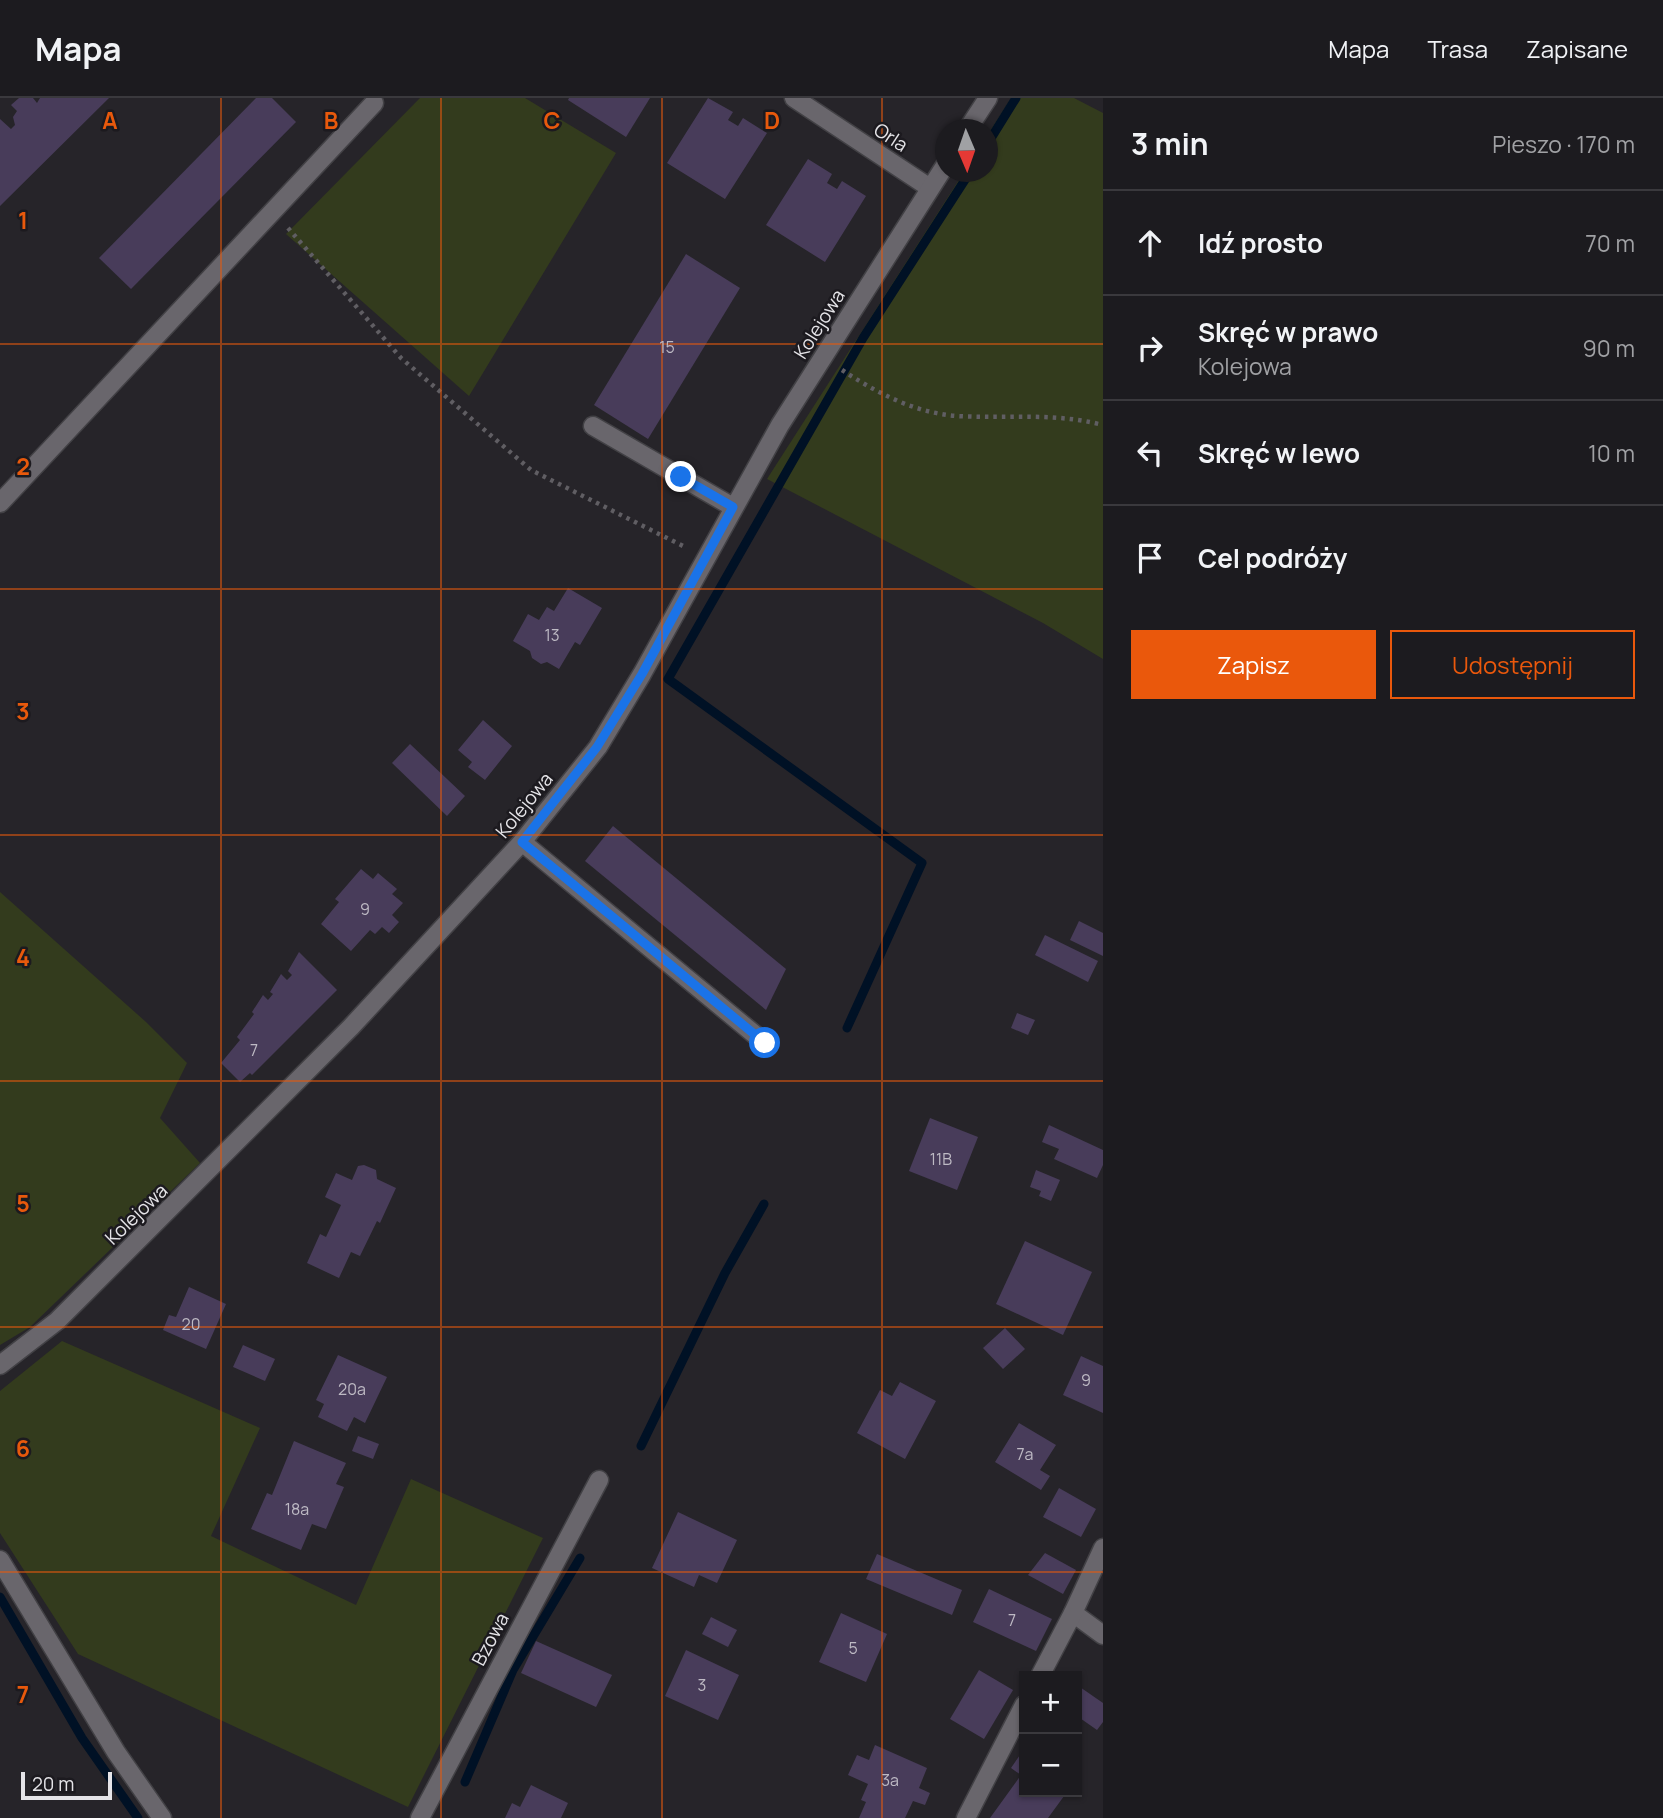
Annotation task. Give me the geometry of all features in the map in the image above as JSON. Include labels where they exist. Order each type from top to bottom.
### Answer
[{"type":"street","name":"Orla","points":[[794,98],[930,188]]},
{"type":"street","points":[[974,119],[988,98]]},
{"type":"street","points":[[0,503],[374,103]]},
{"type":"street","name":"Kolejowa","points":[[0,1365],[57,1321],[351,1027],[522,842],[597,747],[642,674],[779,425],[935,180]]},
{"type":"street","points":[[593,426],[733,507]]},
{"type":"street","points":[[522,842],[765,1043]]},
{"type":"street","name":"Bzowa","points":[[420,1818],[599,1480]]},
{"type":"street","points":[[1043,1671],[1103,1548]]},
{"type":"street","points":[[0,1560],[116,1752],[162,1818]]},
{"type":"street","points":[[1073,1613],[1103,1635]]},
{"type":"street","points":[[966,1818],[1019,1716]]},
{"type":"path","points":[[273,211],[401,358],[531,470],[705,557]]},
{"type":"path","points":[[856,379],[901,403],[955,416],[1059,416],[1103,425]]},
{"type":"green space","points":[[420,98],[525,98],[616,153],[469,396],[286,234]]},
{"type":"green space","points":[[1011,98],[1074,98],[1103,113],[1103,659],[1043,623],[767,479],[958,182],[998,182],[998,119]]},
{"type":"green space","points":[[0,892],[146,1022],[187,1063],[160,1118],[200,1163],[30,1327],[0,1345]]},
{"type":"green space","points":[[62,1341],[260,1428],[211,1536],[356,1605],[411,1479],[543,1538],[408,1807],[78,1654],[0,1533],[0,1391]]},
{"type":"building","points":[[19,98],[33,98],[37,103],[40,98],[109,98],[0,206],[0,119],[11,129],[15,125],[13,117],[17,111],[11,105]]},
{"type":"building","points":[[256,98],[272,98],[296,122],[131,289],[99,258]]},
{"type":"building","points":[[650,98],[626,137],[568,100]]},
{"type":"building","points":[[708,98],[733,112],[728,120],[738,126],[743,118],[767,133],[725,199],[667,163]]},
{"type":"building","points":[[808,159],[832,174],[827,183],[837,189],[842,181],[866,196],[825,262],[766,225]]},
{"type":"building","points":[[686,254],[740,288],[648,439],[594,405]]},
{"type":"building","points":[[568,588],[602,608],[580,645],[575,642],[559,669],[547,662],[541,664],[532,658],[530,651],[513,641],[528,614],[539,620],[547,607],[554,611]]},
{"type":"building","points":[[483,720],[512,746],[485,780],[468,767],[472,762],[458,750]]},
{"type":"building","points":[[410,744],[465,796],[447,816],[392,763]]},
{"type":"building","points":[[613,826],[786,969],[766,1010],[585,861]]},
{"type":"building","points":[[361,869],[373,879],[378,873],[397,889],[392,894],[403,903],[392,915],[399,922],[389,933],[382,927],[375,934],[370,930],[351,951],[321,924],[339,902],[335,899]]},
{"type":"building","points":[[1079,921],[1103,933],[1103,956],[1070,940]]},
{"type":"building","points":[[1045,935],[1098,961],[1088,982],[1035,955]]},
{"type":"building","points":[[299,952],[337,990],[252,1075],[250,1073],[240,1082],[221,1063],[240,1040],[237,1037],[254,1014],[252,1012],[263,995],[268,1000],[281,974],[287,980],[292,975],[288,971]]},
{"type":"building","points":[[1017,1013],[1035,1020],[1028,1035],[1011,1028]]},
{"type":"building","points":[[930,1118],[978,1137],[957,1190],[909,1171]]},
{"type":"building","points":[[1049,1125],[1103,1150],[1103,1165],[1097,1178],[1054,1159],[1059,1149],[1042,1142]]},
{"type":"building","points":[[364,1165],[376,1170],[377,1179],[396,1188],[380,1223],[377,1221],[360,1256],[351,1252],[339,1278],[307,1263],[320,1234],[326,1237],[341,1205],[325,1197],[336,1173],[352,1180],[358,1166]]},
{"type":"building","points":[[1036,1170],[1060,1180],[1051,1201],[1039,1196],[1041,1191],[1030,1187]]},
{"type":"building","points":[[1025,1241],[1092,1272],[1063,1335],[996,1304]]},
{"type":"building","points":[[189,1287],[226,1304],[206,1349],[163,1330],[169,1315],[176,1317]]},
{"type":"building","points":[[1005,1328],[1025,1349],[1003,1369],[983,1348]]},
{"type":"building","points":[[243,1345],[275,1359],[265,1381],[233,1367]]},
{"type":"building","points":[[338,1355],[387,1377],[365,1423],[354,1417],[347,1431],[318,1417],[324,1404],[316,1400]]},
{"type":"building","points":[[1081,1356],[1103,1366],[1103,1413],[1063,1395]]},
{"type":"building","points":[[900,1382],[936,1401],[905,1459],[857,1433],[880,1390],[892,1396]]},
{"type":"building","points":[[1019,1423],[1056,1445],[1040,1470],[1050,1476],[1041,1490],[995,1462]]},
{"type":"building","points":[[358,1436],[379,1444],[373,1459],[352,1451]]},
{"type":"building","points":[[294,1441],[346,1463],[336,1484],[344,1487],[326,1529],[312,1524],[301,1550],[251,1529],[267,1493],[272,1495]]},
{"type":"building","points":[[1059,1488],[1096,1509],[1081,1537],[1043,1517]]},
{"type":"building","points":[[678,1512],[737,1540],[717,1583],[699,1575],[694,1587],[652,1568]]},
{"type":"building","points":[[1045,1553],[1076,1570],[1063,1594],[1028,1575]]},
{"type":"building","points":[[877,1554],[962,1590],[952,1615],[866,1579]]},
{"type":"building","points":[[989,1589],[1052,1619],[1036,1651],[973,1622]]},
{"type":"building","points":[[841,1613],[887,1634],[866,1682],[819,1662]]},
{"type":"building","points":[[711,1617],[737,1630],[728,1647],[702,1634]]},
{"type":"building","points":[[536,1641],[612,1675],[596,1707],[521,1673]]},
{"type":"building","points":[[686,1650],[739,1675],[718,1720],[665,1696]]},
{"type":"building","points":[[979,1670],[1013,1690],[984,1739],[950,1719]]},
{"type":"building","points":[[1082,1688],[1103,1703],[1103,1722],[1097,1730],[1082,1720]]},
{"type":"building","points":[[875,1745],[927,1768],[919,1788],[930,1793],[925,1805],[913,1801],[905,1818],[859,1818],[866,1802],[861,1800],[868,1784],[848,1775],[857,1755],[869,1760]]},
{"type":"building","points":[[1019,1756],[1019,1774],[1011,1768]]},
{"type":"building","points":[[1019,1778],[1019,1797],[1063,1797],[1048,1818],[990,1818]]},
{"type":"building","points":[[531,1785],[568,1803],[561,1818],[505,1818],[512,1803],[520,1807]]},
{"type":"waterway","points":[[998,127],[1016,98]]},
{"type":"waterway","points":[[847,1028],[922,863],[668,679],[863,338],[964,182]]},
{"type":"waterway","points":[[641,1446],[725,1273],[764,1204]]},
{"type":"waterway","points":[[465,1782],[513,1670],[580,1558]]},
{"type":"waterway","points":[[0,1597],[82,1738],[138,1818]]},
{"type":"route","points":[[681,477],[733,507],[642,674],[597,747],[522,842],[765,1043]]}]
